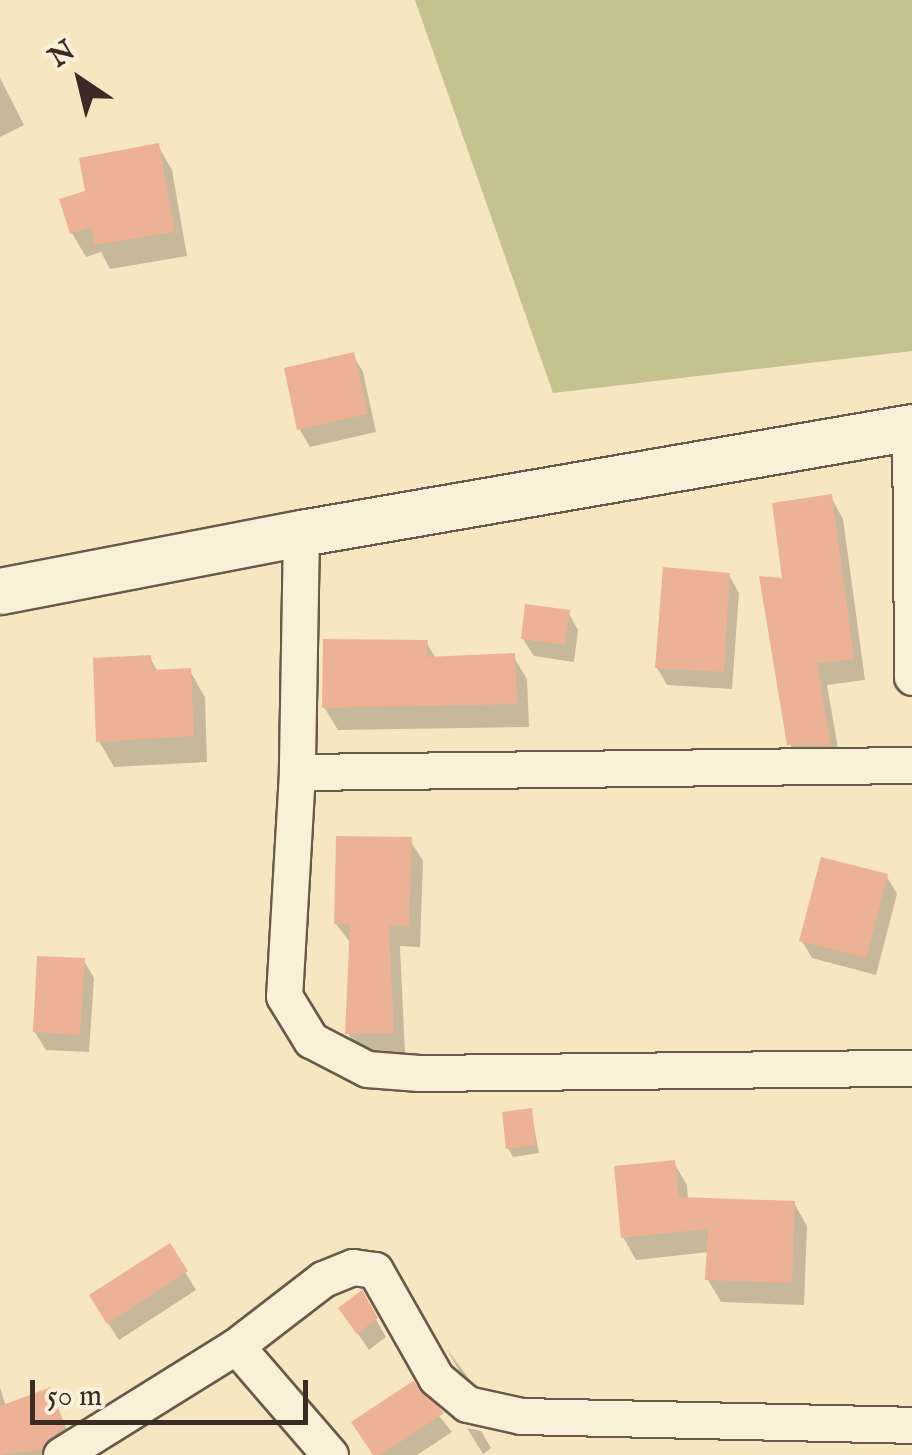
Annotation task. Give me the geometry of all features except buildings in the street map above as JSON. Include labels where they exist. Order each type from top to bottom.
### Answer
[{"type":"street","points":[[0,591],[301,533],[911,427],[912,677]]},
{"type":"street","points":[[301,533],[297,772],[284,996],[311,1040],[367,1069],[439,1073],[912,1068]]},
{"type":"street","points":[[297,772],[912,766]]},
{"type":"street","points":[[61,1455],[236,1346],[323,1278],[353,1268],[375,1270],[436,1378],[467,1404],[522,1416],[912,1425]]},
{"type":"street","points":[[236,1346],[330,1455]]},
{"type":"shaded area","points":[[415,0],[912,0],[912,351],[553,393]]}]
